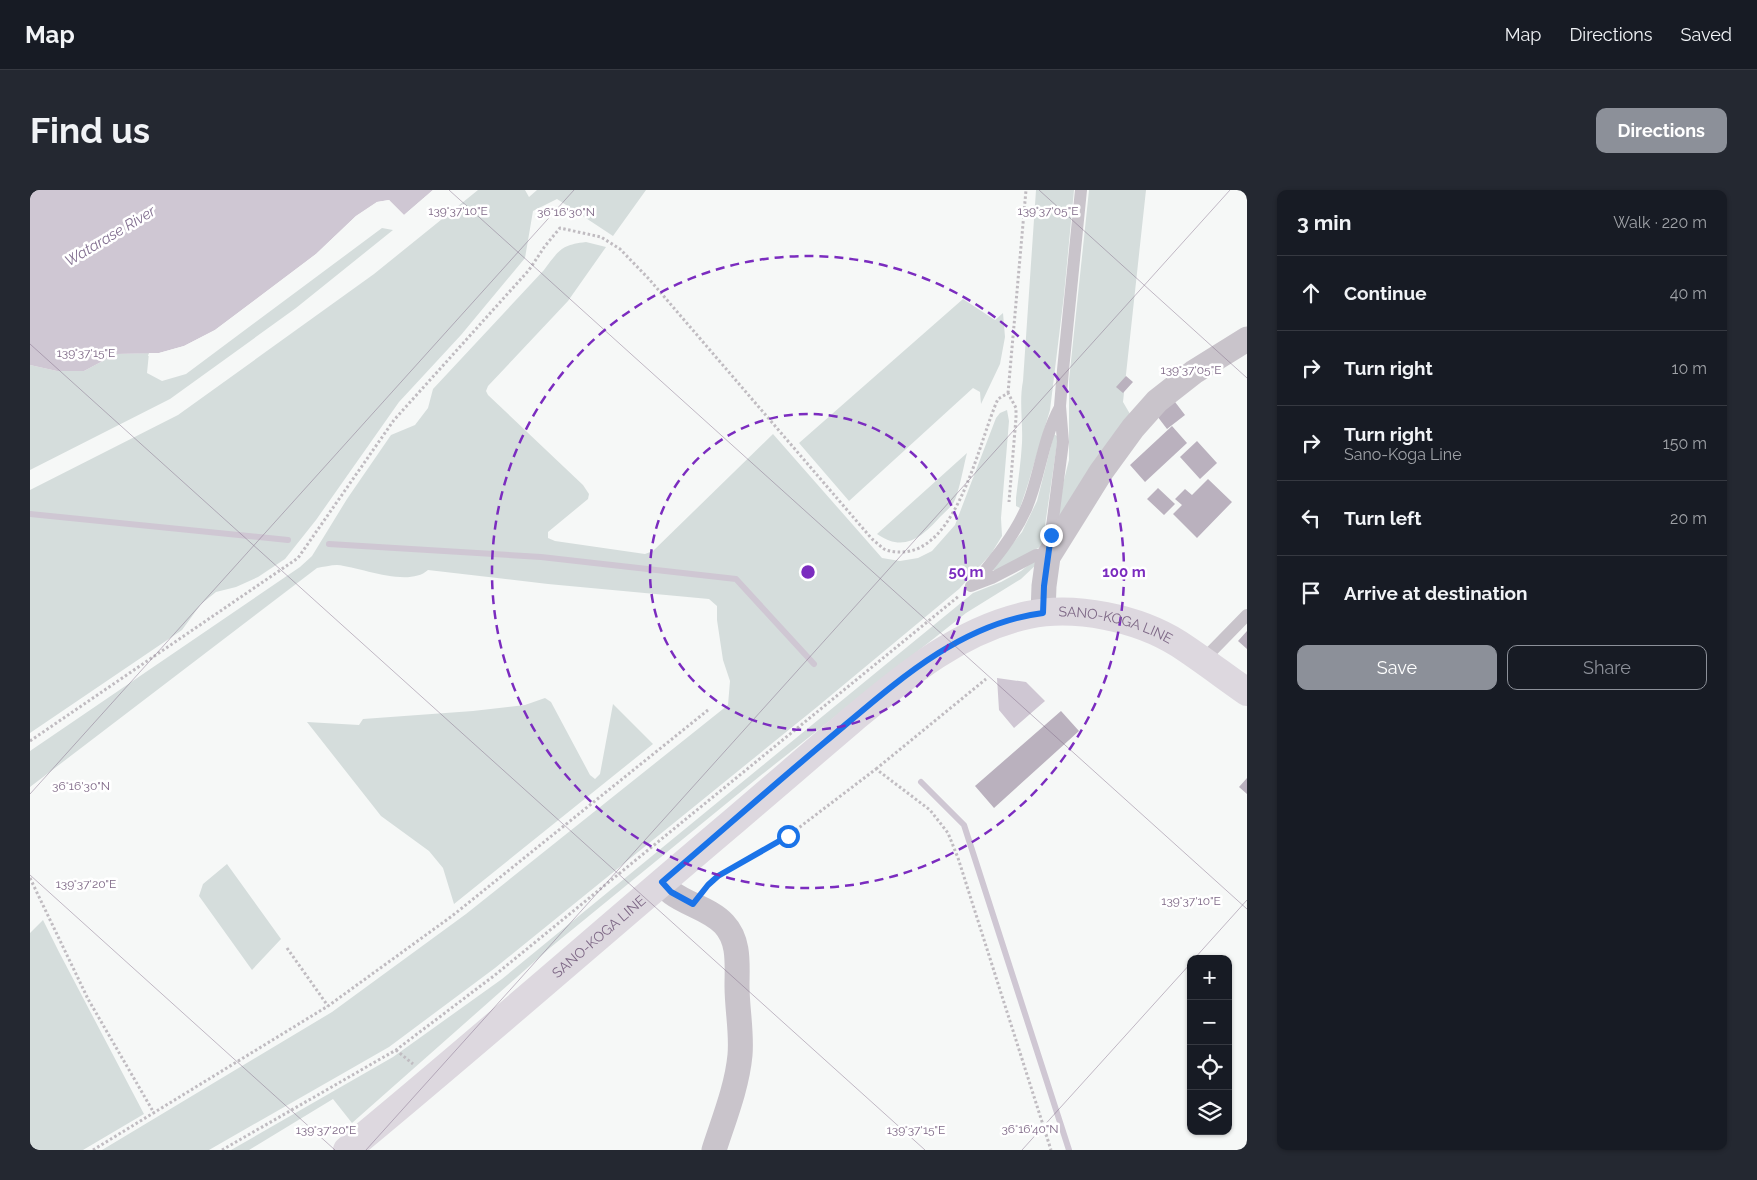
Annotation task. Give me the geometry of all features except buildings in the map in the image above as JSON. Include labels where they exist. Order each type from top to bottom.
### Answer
[{"type":"main road","name":"SANO-KOGA LINE","points":[[347,1150],[506,1017],[898,681],[950,645],[975,632],[999,623],[1043,613],[1075,612],[1102,615],[1140,626],[1176,642],[1247,692]]},
{"type":"street","points":[[1043,613],[1048,557],[1101,472],[1133,428],[1157,402],[1194,372],[1247,339]]},
{"type":"street","points":[[662,882],[671,892],[723,923],[733,939],[738,965],[740,1056],[730,1101],[714,1150]]},
{"type":"lane","points":[[971,586],[992,578],[1036,555],[1048,557],[1063,442],[1060,406],[1081,190]]},
{"type":"lane","points":[[971,586],[1006,546],[1026,508],[1052,422],[1060,406]]},
{"type":"lane","points":[[1202,661],[1247,615]]},
{"type":"path","points":[[1017,526],[1008,511],[1016,408],[1008,394],[1026,190]]},
{"type":"path","points":[[30,741],[298,558],[394,420],[529,270],[560,228],[601,237],[620,249],[649,279],[872,539],[884,549],[893,552],[915,550],[936,535],[948,521],[963,495],[998,399],[1008,394]]},
{"type":"path","points":[[222,1150],[396,1050],[511,963],[971,586]]},
{"type":"path","points":[[693,904],[718,876],[788,836],[876,769],[986,678]]},
{"type":"path","points":[[92,1150],[328,1006],[452,916],[708,710]]},
{"type":"path","points":[[876,769],[930,810],[948,833],[958,858],[1051,1150]]},
{"type":"path","points":[[30,878],[88,999],[154,1113]]},
{"type":"path","points":[[287,948],[328,1006]]},
{"type":"path","points":[[396,1050],[420,1069]]},
{"type":"shaded area","points":[[478,190],[525,190],[529,197],[537,190],[646,190],[613,236],[557,199],[533,211],[525,258],[461,335],[399,402],[316,520],[285,559],[258,577],[236,587],[216,592],[201,604],[182,630],[30,733],[30,490],[178,415],[374,274]]},
{"type":"shaded area","points":[[1036,190],[1074,190],[1050,410],[1020,508],[1016,506],[1016,498],[1022,443],[1021,396]]},
{"type":"shaded area","points":[[1089,190],[1146,190],[1123,402],[1130,414],[1056,534],[1063,484],[1069,460],[1069,380]]},
{"type":"shaded area","points":[[382,228],[393,230],[296,308],[170,399],[30,470],[30,365],[57,371],[84,371],[116,354],[149,353],[147,373],[162,381],[186,374]]},
{"type":"shaded area","points":[[586,242],[606,247],[568,301],[488,386],[486,391],[583,485],[589,494],[588,499],[548,532],[548,538],[555,541],[645,554],[653,551],[773,434],[882,558],[900,561],[918,558],[932,551],[955,525],[996,418],[1000,413],[1007,410],[1009,421],[1001,518],[1002,536],[991,554],[959,589],[817,707],[495,968],[389,1047],[209,1150],[102,1150],[332,1012],[466,914],[728,705],[730,681],[723,660],[717,620],[717,606],[709,599],[548,584],[428,570],[419,575],[397,577],[332,565],[317,568],[30,787],[30,751],[300,567],[312,556],[347,499],[391,435],[415,425],[428,408],[433,389],[544,270],[557,253],[571,245]]},
{"type":"shaded area","points":[[963,299],[995,320],[1003,313],[1005,337],[1000,364],[981,404],[980,392],[973,388],[849,501],[799,443]]},
{"type":"shaded area","points":[[1054,434],[1058,437],[1042,546],[997,570],[991,570],[1022,532],[1037,501]]},
{"type":"shaded area","points":[[967,453],[954,502],[926,531],[912,540],[904,542],[887,540],[877,534]]},
{"type":"shaded area","points":[[1036,559],[1038,563],[1021,579],[966,613],[760,776],[551,947],[352,1123],[333,1099],[249,1150],[231,1150],[393,1057],[502,979],[973,593],[1001,582],[1021,571]]},
{"type":"shaded area","points":[[545,698],[551,702],[590,775],[595,779],[600,774],[613,704],[653,744],[454,904],[443,868],[429,851],[381,816],[307,722],[359,725],[363,719],[473,711],[525,705]]},
{"type":"shaded area","points":[[227,864],[281,939],[252,970],[199,896],[203,884]]},
{"type":"shaded area","points":[[43,920],[144,1114],[83,1150],[30,1150],[30,933]]},
{"type":"water","name":"Watarase River","points":[[30,190],[433,190],[404,215],[389,200],[377,202],[356,216],[316,254],[215,330],[184,346],[159,353],[116,354],[84,371],[57,371],[30,365]]},
{"type":"water","points":[[997,678],[1026,682],[1045,701],[1014,728],[999,710]]},
{"type":"pier","points":[[433,190],[435,192],[404,218],[388,203],[378,204],[358,218],[317,256],[217,332],[185,349],[160,356],[148,356],[149,353],[159,353],[184,346],[215,330],[316,254],[356,216],[377,202],[389,200],[404,215]]},
{"type":"waterway","points":[[30,514],[288,540]]},
{"type":"waterway","points":[[329,544],[541,557],[736,579],[814,664]]},
{"type":"waterway","points":[[921,782],[964,825],[1069,1150]]},
{"type":"route","points":[[788,836],[718,876],[693,904],[678,897],[662,882],[898,681],[950,645],[967,636],[999,623],[1043,613],[1044,586],[1051,535]]}]
